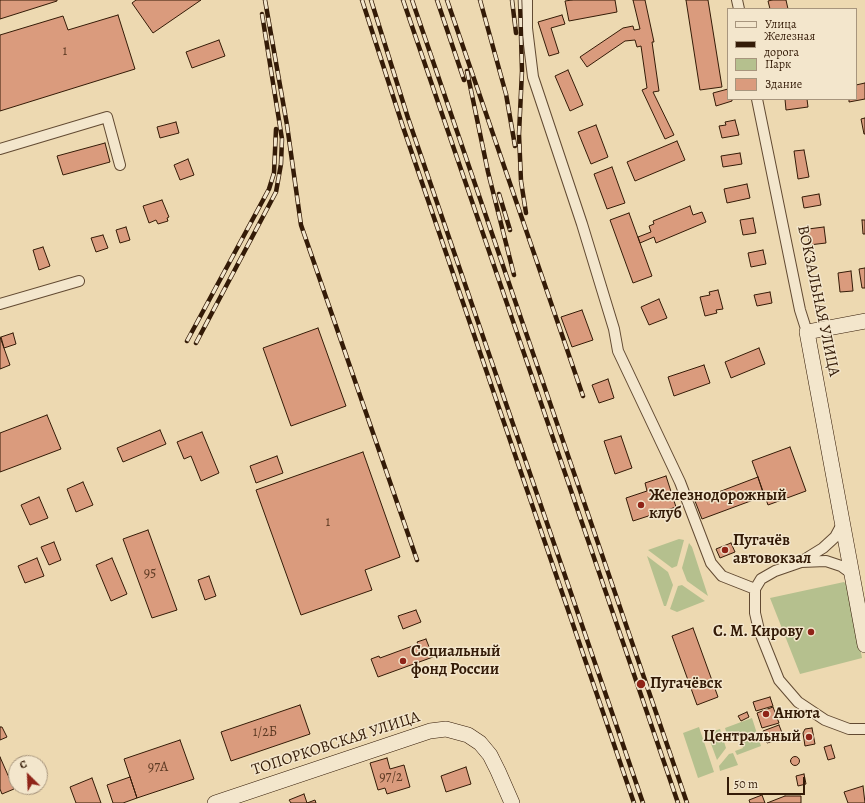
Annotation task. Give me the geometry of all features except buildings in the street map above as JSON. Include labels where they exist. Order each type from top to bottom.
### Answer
[{"type":"street","points":[[527,0],[527,28],[533,77],[582,224],[614,329],[618,351],[680,482],[711,563],[722,576],[755,589]]},
{"type":"street","name":"ВОКЗАЛЬНАЯ УЛИЦА","points":[[757,100],[800,310],[807,332],[865,645]]},
{"type":"street","points":[[0,149],[107,117],[120,165]]},
{"type":"street","points":[[0,304],[79,281]]},
{"type":"street","points":[[807,332],[865,321]]},
{"type":"street","points":[[841,517],[835,537],[823,548],[801,562],[775,571],[761,580],[755,589],[755,613],[759,630],[779,680],[798,702],[825,720],[849,729],[865,729]]},
{"type":"street","points":[[801,562],[826,561],[841,566],[852,574]]},
{"type":"street","name":"ТОПОРКОВСКАЯ УЛИЦА","points":[[216,803],[430,731],[446,730],[468,735],[480,743],[490,755],[512,803]]},
{"type":"green space","points":[[679,539],[684,540],[677,566],[672,568],[648,550]]},
{"type":"green space","points":[[689,543],[692,547],[708,596],[687,581],[682,568]]},
{"type":"green space","points":[[647,556],[668,572],[673,585],[666,606],[664,606]]},
{"type":"green space","points":[[844,582],[849,588],[862,658],[800,674],[770,598]]},
{"type":"green space","points":[[682,585],[705,601],[677,612],[670,609],[678,586]]},
{"type":"green space","points":[[752,718],[761,746],[737,755],[735,751],[743,748],[739,736],[728,738],[725,728]]},
{"type":"green space","points":[[699,727],[714,772],[698,778],[683,733]]},
{"type":"green space","points":[[720,729],[726,748],[717,760],[707,733]]},
{"type":"green space","points":[[733,753],[738,765],[720,771],[719,766],[729,754]]},
{"type":"railway","points":[[265,0],[287,125],[301,225],[417,560]]},
{"type":"railway","points":[[362,0],[403,127],[634,803]]},
{"type":"railway","points":[[371,0],[408,118],[643,803]]},
{"type":"railway","points":[[403,0],[678,803]]},
{"type":"railway","points":[[412,0],[687,803]]},
{"type":"railway","points":[[437,0],[464,80]]},
{"type":"railway","points":[[447,0],[583,396]]},
{"type":"railway","points":[[480,0],[506,94],[515,146]]},
{"type":"railway","points":[[512,0],[516,33]]},
{"type":"railway","points":[[520,0],[522,71],[519,134],[521,181],[526,213]]},
{"type":"railway","points":[[196,343],[276,192],[281,164],[282,139],[262,14]]},
{"type":"railway","points":[[467,71],[488,172],[514,275]]},
{"type":"railway","points":[[187,341],[269,189],[274,173],[276,129]]},
{"type":"railway","points":[[499,194],[510,230]]},
{"type":"place","name":"Железнодорожный клуб","points":[[641,505]]},
{"type":"place","name":"Пугачёв автовокзал","points":[[725,550]]},
{"type":"place","name":"С. М. Кирову","points":[[811,632]]},
{"type":"place","name":"Социальный фонд России","points":[[403,661]]},
{"type":"place","name":"Пугачёвск","points":[[641,684]]},
{"type":"place","name":"Анюта","points":[[766,714]]},
{"type":"place","name":"Центральный","points":[[809,737]]}]
